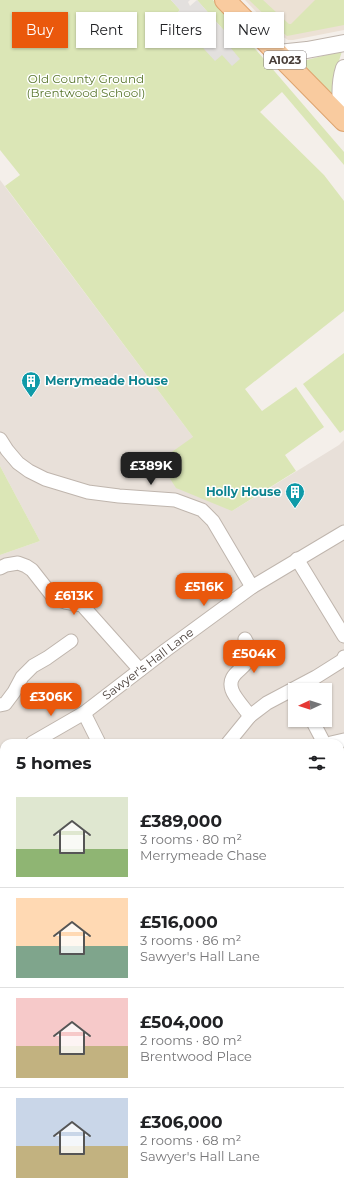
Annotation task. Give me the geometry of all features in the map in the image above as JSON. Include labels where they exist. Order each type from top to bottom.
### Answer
[{"type":"main road","name":"A1023","points":[[225,0],[343,119]]},
{"type":"street","points":[[278,53],[307,50],[344,43]]},
{"type":"street","points":[[343,119],[340,102],[342,74],[344,68]]},
{"type":"street","points":[[0,439],[18,463],[29,471],[45,479],[88,492],[175,500],[202,510],[213,522],[252,587]]},
{"type":"street","name":"Sawyer's Hall Lane","points":[[39,739],[84,712],[252,587],[344,532]]},
{"type":"street","points":[[297,559],[338,613],[344,636]]},
{"type":"street","points":[[0,568],[6,564],[18,563],[26,566],[32,570],[54,598],[82,605],[140,670]]},
{"type":"street","points":[[245,639],[249,646],[250,655],[248,663],[234,675],[231,683],[232,691],[250,716]]},
{"type":"street","points":[[0,705],[5,704],[14,692],[22,677],[33,666],[71,641]]},
{"type":"street","points":[[306,683],[344,660]]},
{"type":"street","points":[[231,739],[250,716],[267,703],[288,693]]},
{"type":"street","points":[[84,712],[97,739]]},
{"type":"street","points":[[316,727],[322,739]]},
{"type":"shaded area","points":[[171,0],[190,0],[188,2],[190,6],[197,0],[208,12],[178,12],[180,10]]},
{"type":"shaded area","points":[[245,0],[344,0],[344,30],[288,40],[284,37],[284,12],[256,12]]},
{"type":"shaded area","points":[[216,22],[224,31],[224,48],[231,48],[240,59],[232,66],[222,55],[215,61],[203,48],[216,48]]},
{"type":"shaded area","points":[[0,180],[193,437],[232,511],[339,445],[344,440],[344,739],[0,739],[0,555],[40,541],[0,466]]},
{"type":"green space","name":"Old County Ground (Brentwood School)","points":[[0,0],[171,0],[180,10],[178,12],[145,12],[145,48],[204,48],[215,60],[229,48],[254,48],[344,152],[344,165],[282,92],[260,112],[324,175],[344,201],[344,311],[245,389],[262,411],[296,387],[324,427],[285,455],[296,471],[232,511],[176,488],[159,461],[193,437],[5,186],[20,175],[0,150]]},
{"type":"green space","points":[[197,0],[213,0],[224,13],[224,31],[216,22],[216,12],[208,12]]},
{"type":"green space","points":[[249,0],[263,0],[276,12],[261,12]]},
{"type":"green space","points":[[315,0],[344,0],[344,25],[287,36],[284,34],[284,19],[291,24]]},
{"type":"green space","points":[[342,51],[335,74],[333,100],[295,63]]},
{"type":"green space","points":[[344,353],[344,430],[340,433],[303,384]]},
{"type":"green space","points":[[0,466],[40,541],[0,555]]},
{"type":"place","name":"Merrymeade House","points":[[31,398]]},
{"type":"place","name":"Holly House","points":[[295,509]]}]
